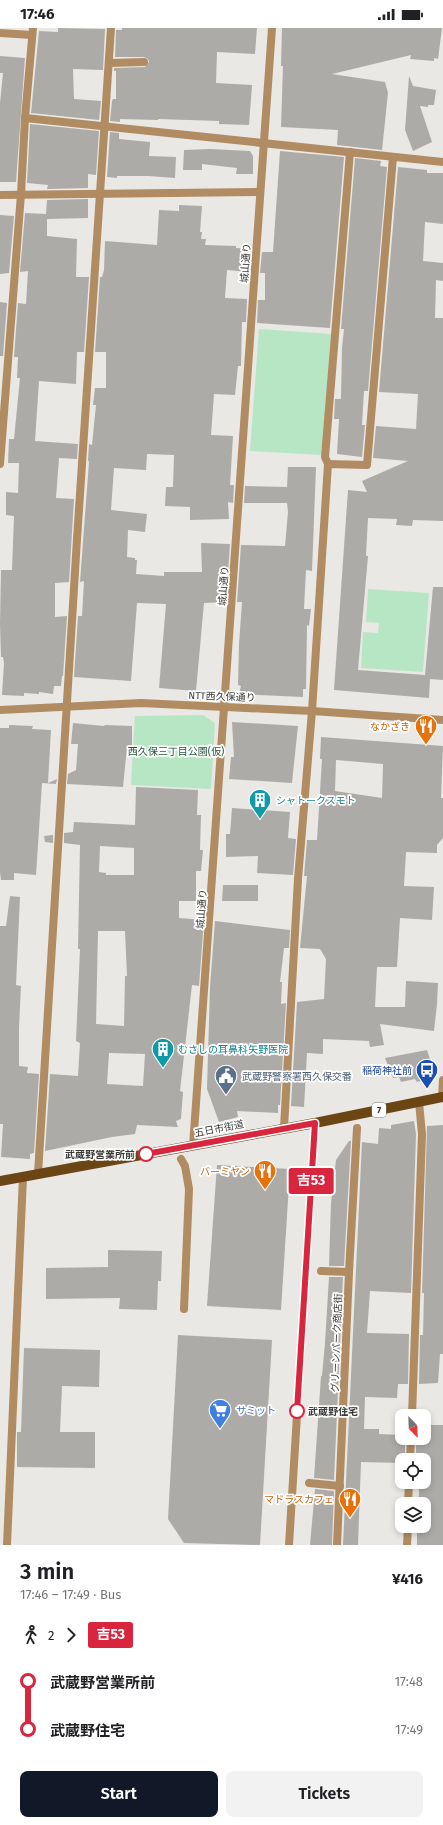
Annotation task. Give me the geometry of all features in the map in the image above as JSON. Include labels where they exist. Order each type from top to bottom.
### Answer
[{"type":"main road","name":"五日市街道","points":[[0,1181],[315,1123],[442,1097]]},
{"type":"street","points":[[38,1174],[111,28]]},
{"type":"street","name":"城山通り","points":[[193,1146],[214,869],[224,706],[272,28]]},
{"type":"street","points":[[0,33],[33,32],[25,118],[21,194],[0,464]]},
{"type":"street","points":[[109,63],[144,62]]},
{"type":"street","points":[[25,118],[443,162]]},
{"type":"street","points":[[284,1128],[298,879],[312,711],[328,464],[325,457],[350,152]]},
{"type":"street","points":[[328,464],[367,465],[393,157]]},
{"type":"street","points":[[0,195],[260,192]]},
{"type":"street","name":"NTT西久保通り","points":[[0,710],[141,703],[224,706],[443,720]]},
{"type":"street","points":[[442,1097],[443,1080]]},
{"type":"street","points":[[412,1409],[422,1134],[419,1102]]},
{"type":"street","points":[[289,1545],[315,1123]]},
{"type":"street","name":"グリーンパーク商店街","points":[[337,1545],[357,1128]]},
{"type":"street","points":[[180,1159],[185,1166],[189,1189],[184,1309]]},
{"type":"street","points":[[7,1545],[23,1177]]},
{"type":"street","points":[[322,1271],[349,1272]]},
{"type":"street","points":[[309,1484],[340,1486]]},
{"type":"street","points":[[407,1545],[408,1533]]},
{"type":"green space","points":[[259,329],[331,334],[322,455],[250,451]]},
{"type":"green space","points":[[368,589],[429,593],[423,672],[361,668],[363,632],[378,633],[379,623],[366,622]]},
{"type":"green space","name":"西久保三丁目公園(仮)","points":[[203,715],[215,723],[211,789],[131,785],[135,716]]},
{"type":"building","points":[[58,28],[105,29],[103,70],[73,69],[74,99],[101,101],[99,120],[31,113],[39,31],[58,32]]},
{"type":"building","points":[[122,28],[257,28],[255,54],[217,52],[216,83],[252,85],[249,125],[219,124],[219,121],[158,119],[120,119],[120,122],[110,121],[112,101],[113,99],[116,99],[116,71],[114,71],[114,68],[145,67],[149,62],[148,59],[144,57],[115,57],[116,30],[122,30]]},
{"type":"building","points":[[282,28],[442,28],[438,59],[434,58],[434,61],[410,59],[411,55],[332,74],[385,82],[388,93],[382,150],[337,145],[338,130],[281,127],[283,66],[281,66]]},
{"type":"building","points":[[0,56],[25,58],[16,182],[0,182],[0,103],[3,73],[0,73]]},
{"type":"building","points":[[409,76],[413,86],[436,90],[434,105],[428,105],[428,107],[420,106],[432,142],[413,151],[405,130]]},
{"type":"building","points":[[30,124],[99,131],[96,175],[88,174],[88,188],[47,189],[48,185],[27,183]]},
{"type":"building","points":[[110,132],[119,133],[119,139],[150,142],[149,156],[176,157],[175,178],[148,176],[117,176],[117,178],[107,177]]},
{"type":"building","points":[[210,149],[250,151],[253,156],[253,174],[236,174],[237,168],[202,164],[202,170],[183,170],[184,150]]},
{"type":"building","points":[[280,151],[344,157],[330,328],[257,323],[258,300],[265,300],[265,273],[260,273],[262,252],[273,252]]},
{"type":"building","points":[[355,158],[381,161],[380,166],[387,167],[368,391],[364,391],[362,425],[365,425],[362,457],[337,454],[339,419],[334,419],[335,399],[341,399],[344,329],[341,329]]},
{"type":"building","points":[[398,167],[427,170],[427,173],[443,173],[443,224],[425,222],[423,261],[443,263],[443,281],[436,280],[435,318],[443,318],[443,521],[413,520],[412,526],[396,525],[397,519],[368,518],[366,556],[368,556],[358,670],[425,675],[433,587],[443,587],[443,680],[430,679],[429,698],[334,690],[348,490],[367,492],[362,481],[408,461],[373,458],[376,426],[416,429],[418,394],[379,392]]},
{"type":"building","points":[[88,199],[88,218],[47,219],[47,236],[77,239],[76,277],[89,277],[84,352],[77,352],[76,384],[39,381],[35,441],[78,444],[77,459],[59,458],[56,498],[74,499],[69,582],[55,583],[55,617],[67,616],[63,676],[61,686],[54,686],[53,694],[39,692],[39,694],[24,693],[24,696],[2,695],[4,663],[3,657],[1,657],[1,570],[12,570],[14,516],[6,515],[6,492],[18,493],[19,463],[8,463],[9,439],[14,439],[20,378],[17,378],[18,357],[14,357],[18,303],[26,304],[28,271],[20,272],[25,213],[46,214],[47,200]]},
{"type":"building","points":[[179,205],[202,206],[200,232],[202,232],[201,239],[206,239],[205,245],[236,246],[236,248],[251,249],[249,272],[227,270],[225,298],[247,299],[246,322],[242,322],[241,366],[238,366],[235,395],[214,394],[211,435],[233,436],[230,485],[234,485],[233,503],[228,502],[229,519],[190,520],[190,507],[165,506],[166,487],[173,487],[174,455],[147,454],[146,470],[114,468],[111,510],[147,514],[145,532],[128,530],[127,557],[135,558],[135,560],[137,560],[136,574],[164,576],[164,572],[202,572],[201,543],[230,544],[226,602],[204,603],[196,691],[159,688],[166,604],[137,603],[131,681],[74,677],[78,616],[82,616],[84,581],[80,582],[89,444],[92,445],[96,405],[93,405],[95,388],[106,388],[106,352],[95,352],[100,277],[102,277],[104,270],[105,241],[157,245],[159,210],[179,211]]},
{"type":"building","points":[[0,215],[14,216],[9,273],[0,274]]},
{"type":"building","points":[[0,302],[7,303],[3,356],[0,356]]},
{"type":"building","points":[[288,467],[316,467],[312,571],[306,570],[304,609],[311,609],[309,626],[307,625],[306,689],[303,689],[303,697],[239,694],[241,686],[238,685],[242,602],[237,602],[241,545],[285,546],[288,512],[287,503],[244,503],[245,486],[287,487]]},
{"type":"building","points":[[232,722],[298,726],[292,783],[229,779],[231,757],[234,757]]},
{"type":"building","points":[[73,723],[104,726],[132,726],[132,747],[127,747],[123,787],[67,784],[68,774],[76,770],[78,744],[71,744]]},
{"type":"building","points":[[9,725],[33,726],[32,729],[51,730],[48,783],[57,779],[56,784],[42,783],[36,875],[14,873],[14,880],[1,880],[0,728],[9,728]]},
{"type":"building","points":[[321,737],[443,746],[441,798],[443,798],[443,838],[437,845],[437,853],[406,852],[404,886],[434,887],[432,920],[400,918],[397,967],[377,967],[375,1007],[405,1007],[406,981],[438,983],[434,1031],[380,1024],[384,1045],[370,1047],[369,1041],[323,1039],[323,1054],[307,1053],[304,1107],[291,1106],[297,1002],[324,999],[326,959],[320,949],[300,948],[307,876],[304,876],[307,840],[317,840],[322,759],[320,759]],"holes":[[[336,760],[383,764],[382,798],[335,791]]]},
{"type":"building","points":[[136,787],[198,790],[197,815],[201,815],[200,850],[203,850],[201,871],[196,871],[196,901],[179,901],[179,918],[204,920],[199,986],[192,985],[180,1091],[183,1092],[181,1119],[176,1121],[178,1127],[137,1125],[135,1134],[112,1137],[45,1151],[50,1074],[78,1076],[80,1043],[76,1041],[80,949],[78,949],[80,845],[64,843],[64,833],[73,832],[74,822],[135,825]],"holes":[[[100,846],[134,848],[134,875],[106,875],[106,873],[99,872]],[[98,931],[125,931],[127,976],[125,976],[124,1026],[96,1024]],[[109,1053],[145,1054],[143,1086],[107,1084]]]},
{"type":"building","points":[[232,808],[290,812],[288,838],[296,839],[293,875],[257,873],[258,856],[226,857],[226,834],[230,834]]},
{"type":"building","points":[[53,835],[53,843],[45,842],[44,836]]},
{"type":"building","points":[[223,885],[258,885],[258,901],[222,901]]},
{"type":"building","points":[[10,896],[20,897],[16,985],[21,986],[19,1066],[28,1067],[27,1073],[39,1074],[34,1153],[30,1154],[30,1159],[1,1157],[3,1124],[0,1124],[0,926],[6,926]]},
{"type":"building","points":[[215,921],[290,930],[289,948],[284,948],[280,982],[282,982],[281,1004],[286,1003],[280,1105],[278,1105],[278,1113],[237,1111],[238,1117],[219,1122],[207,1089],[210,987]]},
{"type":"building","points":[[427,1050],[434,1072],[429,1074],[431,1078],[417,1082],[415,1079],[401,1082],[399,1077],[393,1078],[385,1058]]},
{"type":"building","points":[[414,1121],[416,1134],[411,1293],[370,1291],[367,1333],[409,1334],[408,1384],[398,1384],[397,1398],[365,1397],[364,1429],[379,1429],[379,1434],[395,1435],[395,1445],[405,1445],[405,1453],[395,1453],[395,1463],[361,1462],[358,1545],[343,1545],[362,1142],[378,1144],[379,1128],[391,1129],[391,1125]]},
{"type":"building","points":[[443,1125],[443,1354],[440,1354],[438,1383],[419,1384],[420,1335],[423,1335],[424,1293],[422,1293],[427,1126]]},
{"type":"building","points":[[349,1141],[351,1141],[344,1266],[329,1266],[331,1203],[336,1160]]},
{"type":"building","points":[[217,1165],[290,1169],[281,1310],[207,1306]]},
{"type":"building","points":[[108,1250],[162,1251],[161,1281],[158,1281],[157,1310],[119,1309],[120,1298],[46,1299],[46,1268],[108,1267]]},
{"type":"building","points":[[329,1277],[343,1277],[334,1480],[314,1478]]},
{"type":"building","name":"サミット","points":[[178,1335],[272,1340],[260,1545],[184,1543],[168,1519]]},
{"type":"building","points":[[24,1348],[100,1350],[99,1387],[62,1386],[60,1432],[95,1432],[95,1468],[17,1467],[17,1432],[21,1432]]},
{"type":"building","points":[[431,1425],[443,1425],[443,1545],[417,1545],[417,1533],[431,1533],[431,1497],[419,1497],[419,1489],[431,1489],[431,1453],[416,1453],[416,1445],[431,1445]]},
{"type":"building","points":[[315,1489],[334,1491],[332,1545],[310,1545]]},
{"type":"bus line","name":"吉53","points":[[146,1154],[315,1123],[297,1411]]},
{"type":"place","name":"なかざき","points":[[426,746]]},
{"type":"place","name":"シャトークスモト","points":[[260,820]]},
{"type":"place","name":"むさしの耳鼻科矢野医院","points":[[163,1068]]},
{"type":"place","name":"稲荷神社前","points":[[427,1090]]},
{"type":"place","name":"武蔵野警察署西久保交番","points":[[226,1096]]},
{"type":"place","name":"武蔵野営業所前","points":[[146,1154]]},
{"type":"place","name":"バーミヤン","points":[[265,1190]]},
{"type":"place","name":"武蔵野住宅","points":[[297,1411]]},
{"type":"place","name":"サミット","points":[[220,1430]]},
{"type":"place","name":"マドラスカフェ","points":[[350,1518]]}]
